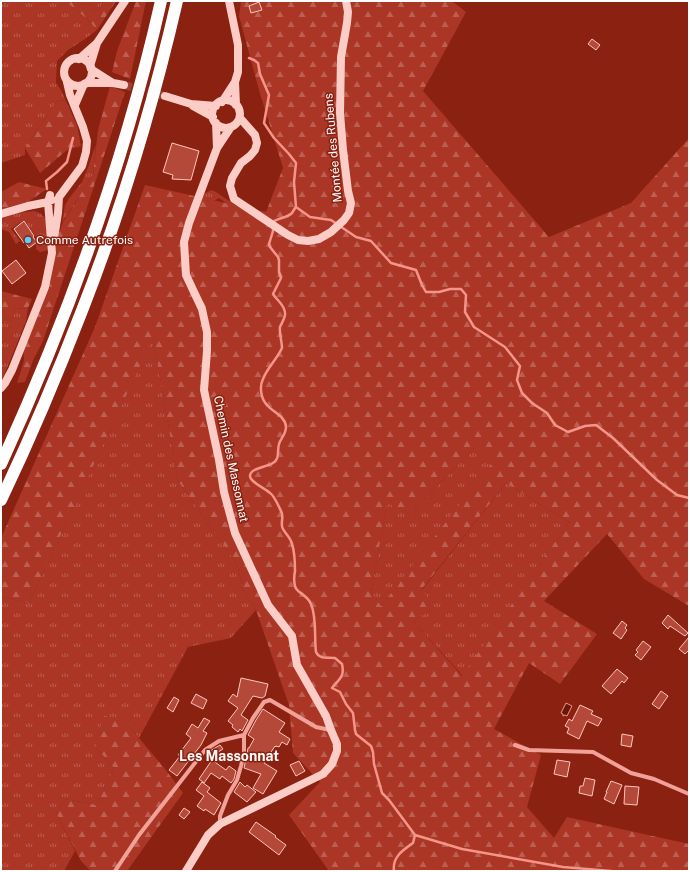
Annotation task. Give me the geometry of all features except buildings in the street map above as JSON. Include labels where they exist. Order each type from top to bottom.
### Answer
[{"type":"highway","points":[[1,464],[51,349],[100,218],[115,172],[144,70],[161,1]]},
{"type":"highway","points":[[1,500],[31,435],[84,307],[116,217],[160,70],[177,1]]},
{"type":"street","points":[[1,388],[12,370],[45,287],[52,253],[59,197],[82,166],[86,152],[87,141],[75,105],[70,96],[64,74],[65,67],[71,61],[79,59],[97,43],[125,1]]},
{"type":"street","points":[[229,1],[238,45],[238,72],[235,82],[236,105]]},
{"type":"street","name":"Montée des Rubens","points":[[250,129],[255,135],[257,142],[255,150],[241,163],[232,178],[230,186],[234,199],[298,240],[319,240],[331,232],[349,213],[351,203],[343,150],[340,112],[341,57],[348,12],[346,1]]},
{"type":"street","points":[[90,68],[97,43]]},
{"type":"street","points":[[75,105],[85,84],[91,76],[90,68],[86,61],[79,59]]},
{"type":"street","points":[[90,68],[113,83]]},
{"type":"street","points":[[67,82],[74,86],[113,83],[124,85]]},
{"type":"street","points":[[215,120],[213,111],[235,82]]},
{"type":"street","points":[[165,96],[191,104],[215,120],[223,128],[233,126],[250,129]]},
{"type":"street","points":[[191,104],[219,104],[226,101],[231,101],[239,110],[240,118],[250,129]]},
{"type":"street","points":[[233,126],[240,118]]},
{"type":"street","name":"Chemin des Massonnat","points":[[215,120],[217,148]]},
{"type":"street","name":"Chemin des Massonnat","points":[[186,871],[208,835],[220,824],[323,774],[332,764],[337,751],[337,744],[326,716],[297,665],[292,636],[268,605],[235,533],[224,492],[220,460],[204,390],[207,332],[202,309],[186,275],[184,242],[189,223],[217,148],[233,126]]},
{"type":"street","points":[[49,198],[74,178]]},
{"type":"street","points":[[1,214],[49,198],[59,197]]},
{"type":"street","points":[[49,198],[52,253]]},
{"type":"street","points":[[220,824],[220,816],[228,795],[237,780],[244,753],[244,735],[264,702],[270,700],[316,727],[331,730]]},
{"type":"street","points":[[115,871],[140,835],[205,750],[219,741],[244,735]]},
{"type":"street","points":[[515,745],[529,750],[593,752],[631,772],[654,779],[689,794]]},
{"type":"green space","points":[[1,1],[65,1],[87,19],[97,30],[68,50],[57,61],[56,83],[66,101],[58,100],[25,148],[25,155],[1,163]]},
{"type":"green space","points":[[65,1],[86,1],[94,11],[100,9],[103,1],[116,1],[97,30],[87,19]]},
{"type":"green space","points":[[86,1],[103,1],[100,9],[94,11]]},
{"type":"green space","points":[[136,1],[146,1],[130,79],[112,72],[117,51]]},
{"type":"green space","points":[[241,1],[452,1],[466,12],[423,91],[549,237],[631,203],[689,138],[689,606],[644,579],[607,534],[544,601],[597,634],[560,684],[529,663],[494,729],[541,755],[527,807],[554,838],[567,817],[689,844],[689,871],[329,871],[289,815],[320,782],[293,753],[289,705],[256,610],[244,592],[237,564],[178,481],[153,338],[29,603],[1,597],[1,538],[95,327],[145,185],[266,212],[283,168],[259,90],[239,16]],"holes":[[[475,447],[494,460],[381,606],[371,592],[387,503],[410,514]],[[506,483],[569,522],[462,676],[413,621],[434,608],[422,589]]]},
{"type":"green space","points":[[110,86],[125,92],[43,341],[34,358],[25,382],[17,383],[24,361],[23,346],[27,330],[62,224],[93,174],[98,130]]},
{"type":"green space","points":[[58,100],[66,101],[77,125],[81,146],[67,150],[40,173],[25,148]]},
{"type":"green space","points":[[96,144],[93,174],[62,223],[65,205],[82,182]]},
{"type":"green space","points":[[19,182],[47,189],[1,220],[1,192]]},
{"type":"green space","points":[[211,190],[241,209],[240,212],[219,198],[205,206],[192,229],[204,194]]},
{"type":"green space","points":[[34,211],[40,213],[46,219],[48,249],[45,251],[40,252],[36,249],[36,244],[39,241],[24,220],[11,229],[20,241],[16,244],[9,232],[1,229],[1,220],[17,213]]},
{"type":"green space","points":[[1,291],[32,299],[28,308],[16,309],[10,322],[1,322]]},
{"type":"green space","points":[[28,308],[26,321],[1,381],[2,322],[10,322],[16,309]]},
{"type":"green space","points":[[153,337],[178,481],[237,564],[244,592],[256,610],[231,638],[188,647],[139,738],[123,719],[94,745],[114,768],[97,805],[66,799],[56,813],[75,851],[64,871],[1,871],[1,597],[29,603]]},
{"type":"green space","points":[[476,446],[495,460],[381,606],[371,592],[387,502],[410,514]]},
{"type":"green space","points":[[506,483],[569,522],[463,676],[413,621],[433,608],[422,590]]},
{"type":"green space","points":[[104,716],[123,719],[183,793],[127,871],[91,871],[81,861],[56,813],[66,799],[97,805],[114,768],[94,745]]},
{"type":"shaded area","points":[[566,703],[572,706],[567,716],[563,716],[561,713]]},
{"type":"waterway","points":[[249,58],[258,63],[260,74],[269,95],[264,123],[274,138],[296,163],[294,182],[296,207],[310,217],[331,220],[356,237],[371,241],[391,263],[416,270],[426,292],[461,289],[466,295],[465,312],[474,327],[505,347],[520,366],[517,380],[522,393],[532,403],[547,413],[555,425],[568,432],[585,426],[596,425],[613,438],[657,480],[677,495],[689,498]]},
{"type":"waterway","points":[[47,189],[46,181],[67,162],[73,138]]},
{"type":"waterway","points":[[272,223],[290,215],[296,207]]},
{"type":"waterway","points":[[273,228],[269,244],[278,257],[281,278],[273,294],[282,305],[285,314],[280,327],[282,348],[269,367],[262,382],[261,389],[265,402],[284,420],[286,429],[279,444],[277,459],[270,464],[256,469],[250,476],[255,483],[272,494],[282,513],[282,528],[290,539],[294,551],[295,586],[297,590],[309,601],[313,609],[316,652],[324,658],[335,658],[342,664],[342,675],[332,688],[340,692],[346,704],[353,713],[356,734],[371,746],[382,793],[415,835],[413,843],[402,851],[396,858],[394,871]]},
{"type":"waterway","points":[[415,835],[462,849],[563,867],[611,871]]},
{"type":"tunnel","points":[[124,85],[165,96]]},
{"type":"place","name":"Comme Autrefois","points":[[28,240]]},
{"type":"district","name":"Les Massonnat","points":[[229,756]]}]
